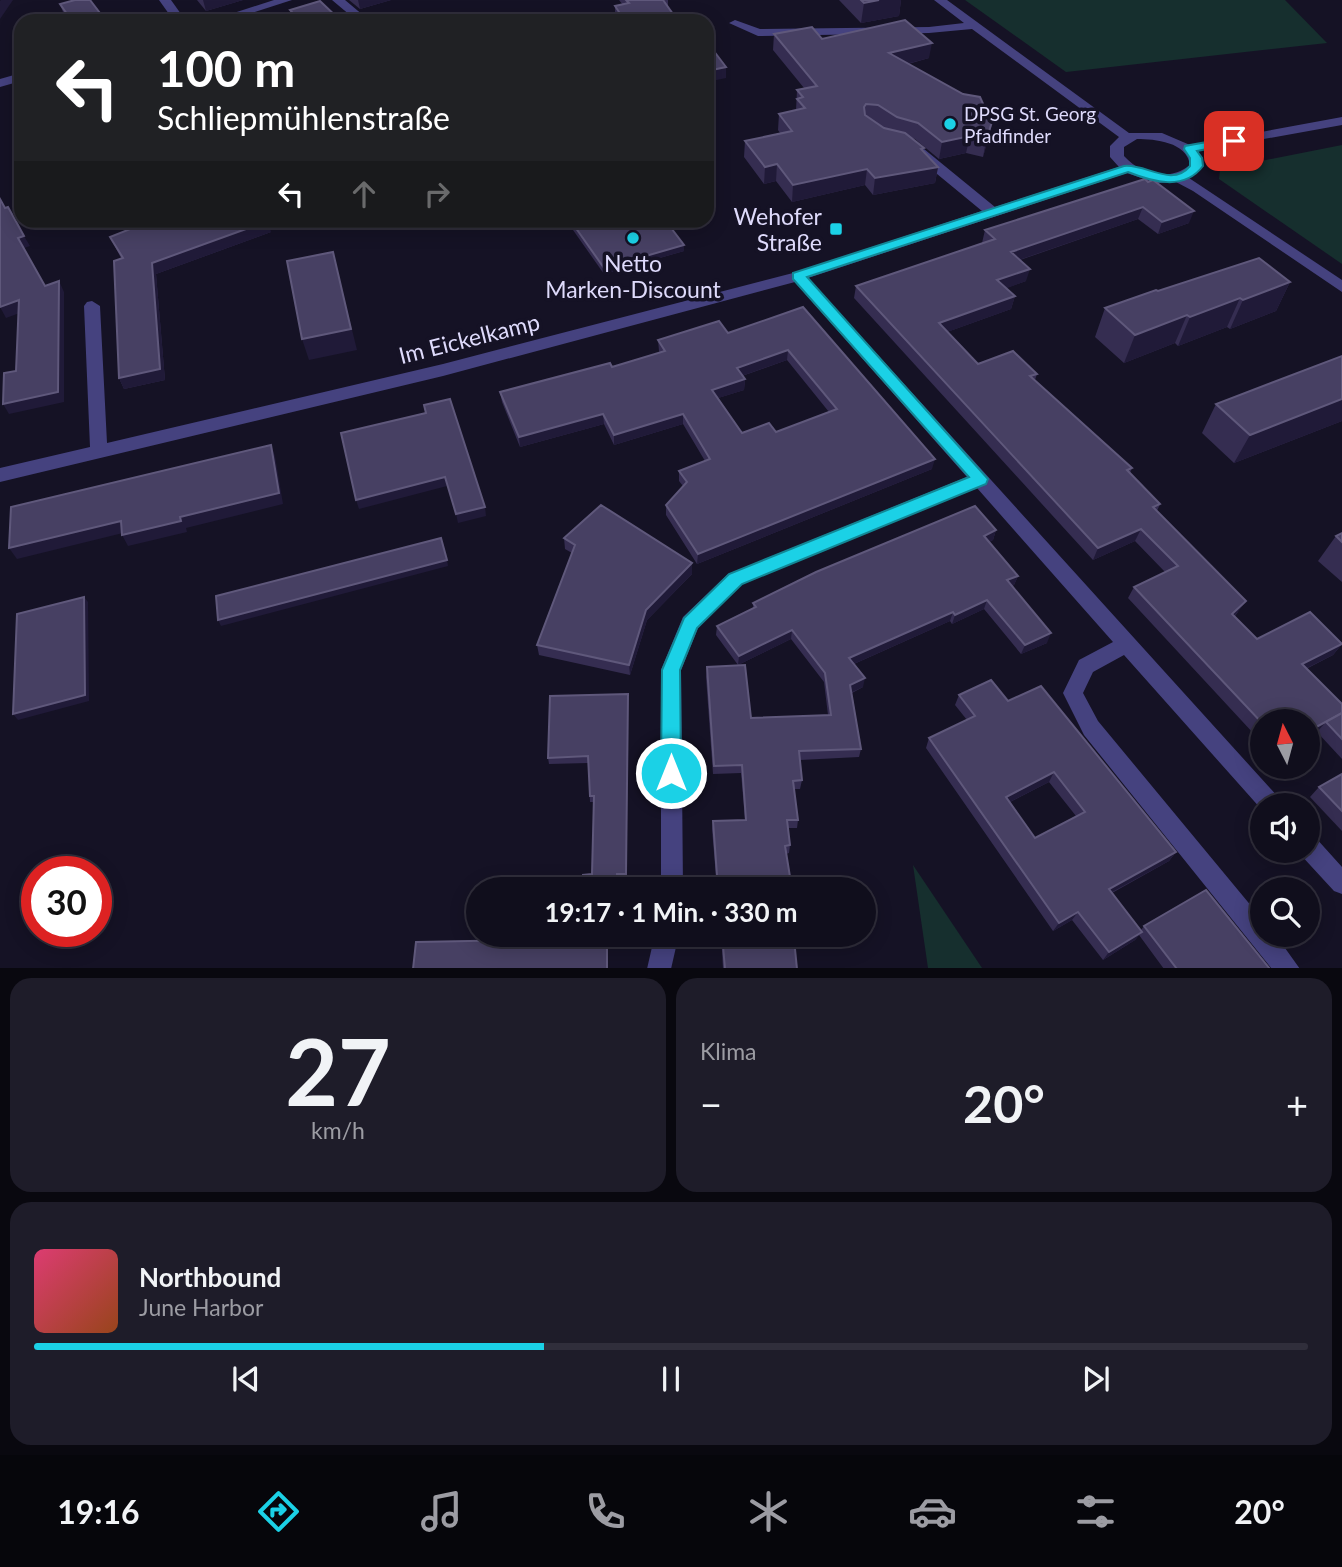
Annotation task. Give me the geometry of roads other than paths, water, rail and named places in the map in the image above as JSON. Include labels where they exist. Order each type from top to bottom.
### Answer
[{"type":"street","points":[[239,14],[286,0]]},
{"type":"street","points":[[338,0],[355,14]]},
{"type":"street","points":[[940,0],[1127,137]]},
{"type":"street","points":[[735,23],[758,33],[929,30],[974,25]]},
{"type":"street","points":[[1189,149],[1342,121]]},
{"type":"street","points":[[1159,135],[1189,149],[1196,158],[1196,166],[1191,173],[1179,178],[1153,178],[1128,168],[1121,163],[1116,151],[1117,146],[1127,137],[1159,135]]},
{"type":"street","points":[[908,144],[992,212]]},
{"type":"street","name":"Im Eickelkamp","points":[[0,475],[443,370],[798,276],[1128,168]]},
{"type":"street","points":[[1179,178],[1198,188],[1342,287]]},
{"type":"street","points":[[798,276],[1260,793]]},
{"type":"street","points":[[92,306],[99,452]]},
{"type":"street","points":[[672,877],[671,670],[690,623],[736,579],[980,479]]},
{"type":"street","points":[[1126,644],[1086,666],[1073,693],[1091,728],[1288,968]]},
{"type":"street","points":[[1320,859],[1342,883]]},
{"type":"street","points":[[659,968],[664,947]]},
{"type":"place","name":"DPSG St. Georg Pfadfinder","points":[[950,124]]},
{"type":"place","name":"Wehofer Straße","points":[[836,229]]},
{"type":"place","name":"Netto Marken-Discount","points":[[633,238]]}]
